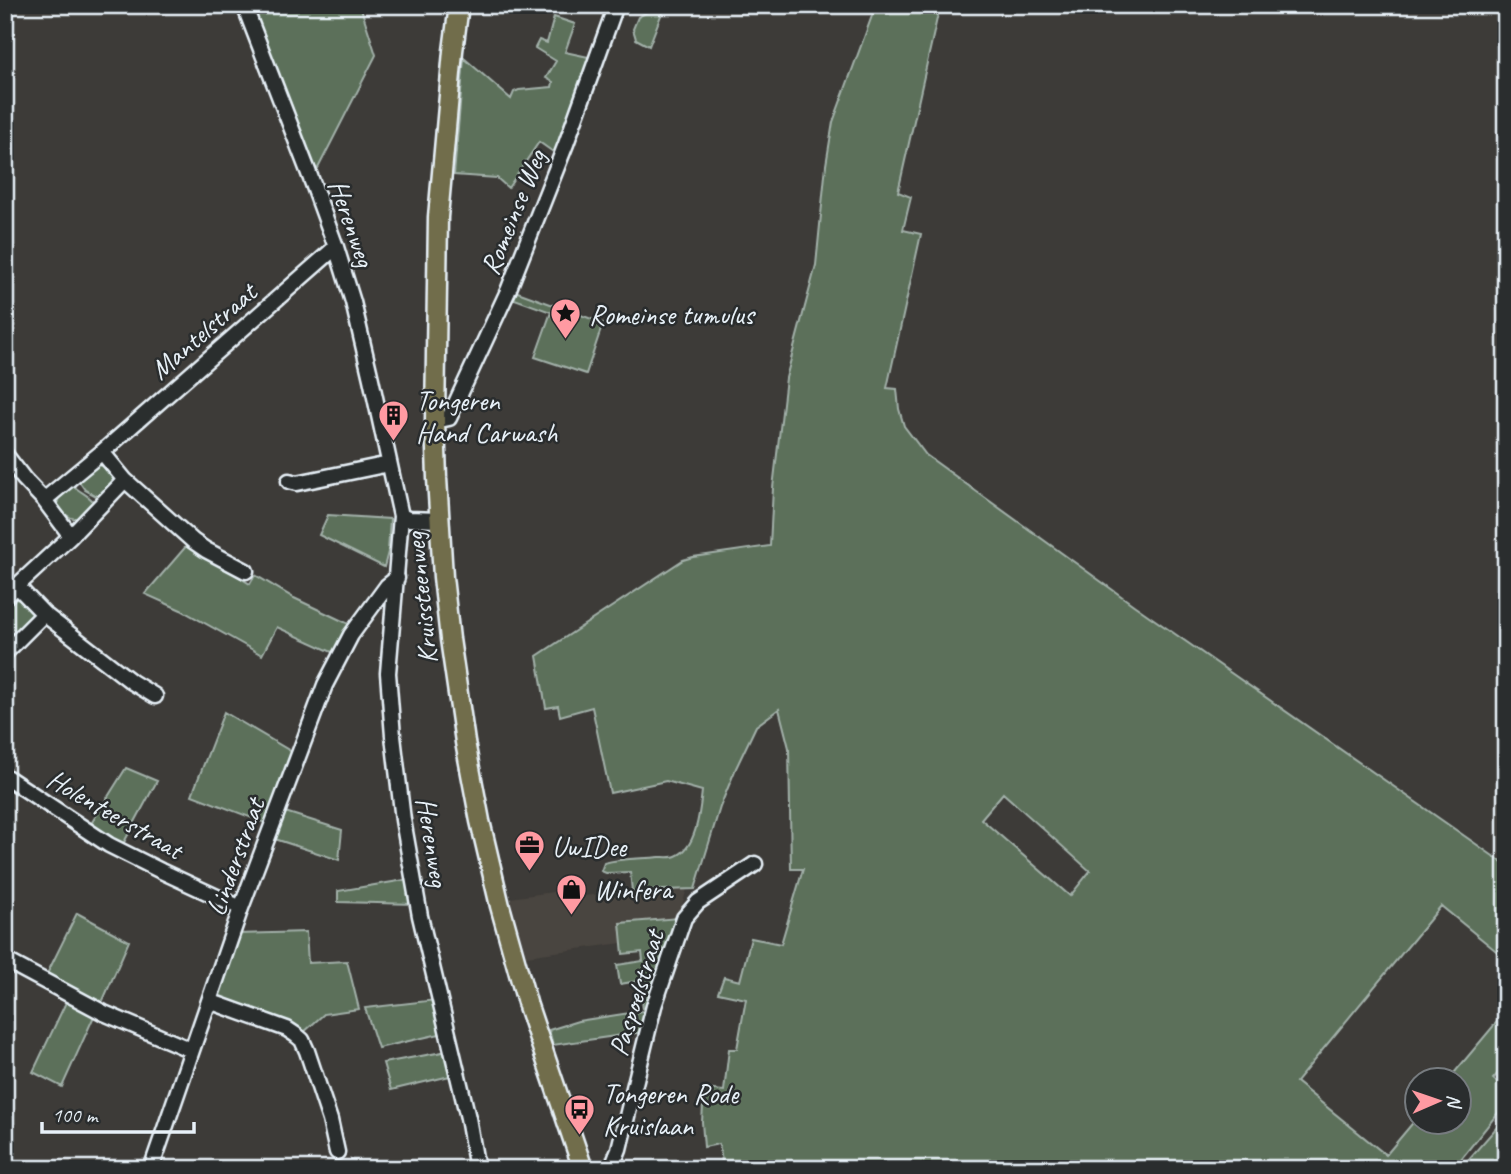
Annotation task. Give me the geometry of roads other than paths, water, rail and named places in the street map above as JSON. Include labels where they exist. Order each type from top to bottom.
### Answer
[{"type":"main road","name":"Kruissteenweg","points":[[459,5],[438,217],[435,421],[443,577],[465,742],[500,906],[528,1006],[583,1169]]},
{"type":"street","name":"Herenweg","points":[[243,5],[336,247],[372,379],[401,516],[388,673],[393,736],[403,820],[419,916],[468,1118],[477,1169]]},
{"type":"street","name":"Romeinse Weg","points":[[435,421],[449,418],[508,291],[566,144],[616,5]]},
{"type":"street","name":"Mantelstraat","points":[[44,500],[336,247]]},
{"type":"street","points":[[102,452],[125,480],[193,541],[246,571]]},
{"type":"street","points":[[5,454],[71,536]]},
{"type":"street","points":[[289,481],[297,483],[389,464]]},
{"type":"street","points":[[5,597],[71,536],[125,480]]},
{"type":"street","points":[[401,516],[408,519],[439,520]]},
{"type":"street","name":"Linderstraat","points":[[150,1169],[242,908],[325,685],[357,625],[387,586],[397,578]]},
{"type":"street","points":[[17,586],[44,614],[132,682],[155,696]]},
{"type":"street","points":[[5,653],[44,614]]},
{"type":"street","name":"Holenteerstraat","points":[[5,776],[109,845],[242,908]]},
{"type":"street","name":"Paspoelstraat","points":[[611,1169],[619,1149],[653,1006],[684,918],[698,902],[755,864]]},
{"type":"street","points":[[5,960],[104,1013],[191,1050]]},
{"type":"street","points":[[209,1001],[287,1029],[302,1041],[330,1120],[337,1152]]},
{"type":"place","name":"Romeinse tumulus","points":[[566,341]]},
{"type":"place","name":"Tongeren Hand Carwash","points":[[393,443]]},
{"type":"place","name":"UwIDee","points":[[529,873]]},
{"type":"place","name":"Winfera","points":[[571,916]]},
{"type":"place","name":"Tongeren Rode Kruislaan","points":[[580,1136]]}]
